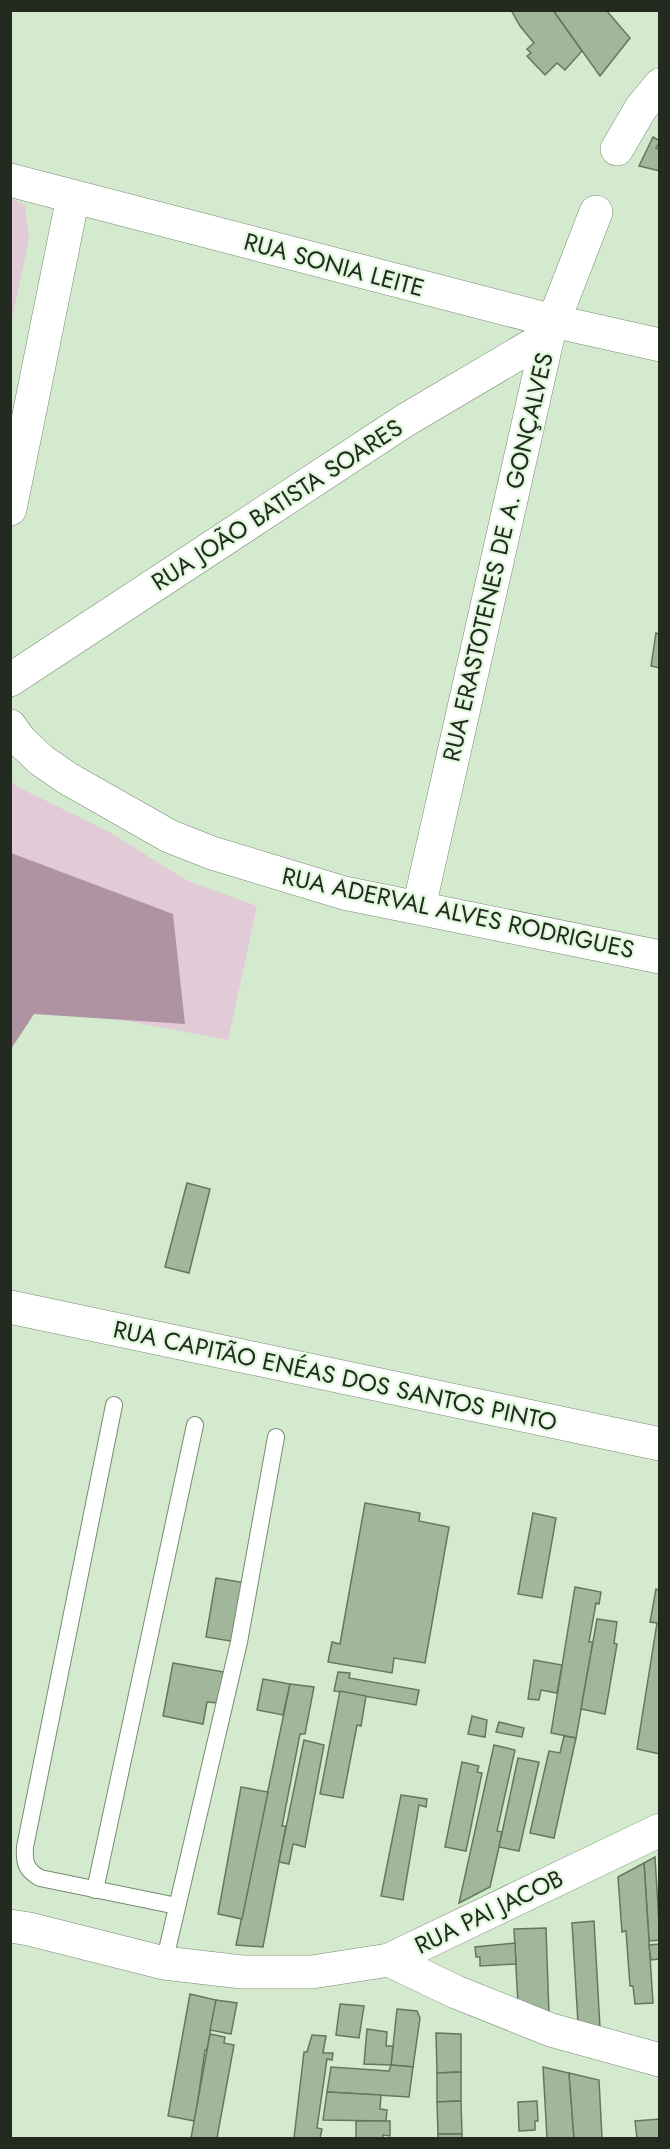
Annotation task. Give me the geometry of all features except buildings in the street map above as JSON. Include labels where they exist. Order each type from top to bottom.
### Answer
[{"type":"street","points":[[618,149],[641,108],[660,84]]},
{"type":"street","name":"RUA SONIA LEITE","points":[[10,180],[550,329],[660,345]]},
{"type":"street","points":[[10,509],[73,197]]},
{"type":"street","name":"RUA ERASTOTENES DE A. GONÇALVES","points":[[419,907],[550,329],[596,212]]},
{"type":"street","name":"RUA JOÃO BATISTA SOARES","points":[[10,681],[404,421],[550,329]]},
{"type":"street","name":"RUA ADERVAL ALVES RODRIGUES","points":[[10,726],[20,740],[41,760],[169,836],[255,868],[344,893],[660,957]]},
{"type":"street","name":"RUA CAPITÃO ENÉAS DOS SANTOS PINTO","points":[[10,1307],[660,1444]]},
{"type":"street","name":"RUA PAI JACOB","points":[[10,1926],[164,1963],[242,1972],[312,1972],[389,1960],[660,1830]]},
{"type":"street","points":[[389,1960],[456,1992],[551,2030],[660,2060]]},
{"type":"lane","points":[[114,1405],[24,1860],[28,1871],[40,1878],[177,1906]]},
{"type":"lane","points":[[95,1890],[195,1425]]},
{"type":"lane","points":[[164,1963],[239,1642],[276,1437]]},
{"type":"shaded area","points":[[11,198],[25,205],[29,239],[11,324]]},
{"type":"shaded area","points":[[10,780],[18,787],[111,833],[186,880],[257,906],[228,1040],[11,999]]},
{"type":"shaded area","points":[[11,853],[173,914],[185,1024],[34,1014],[11,1049]]}]
